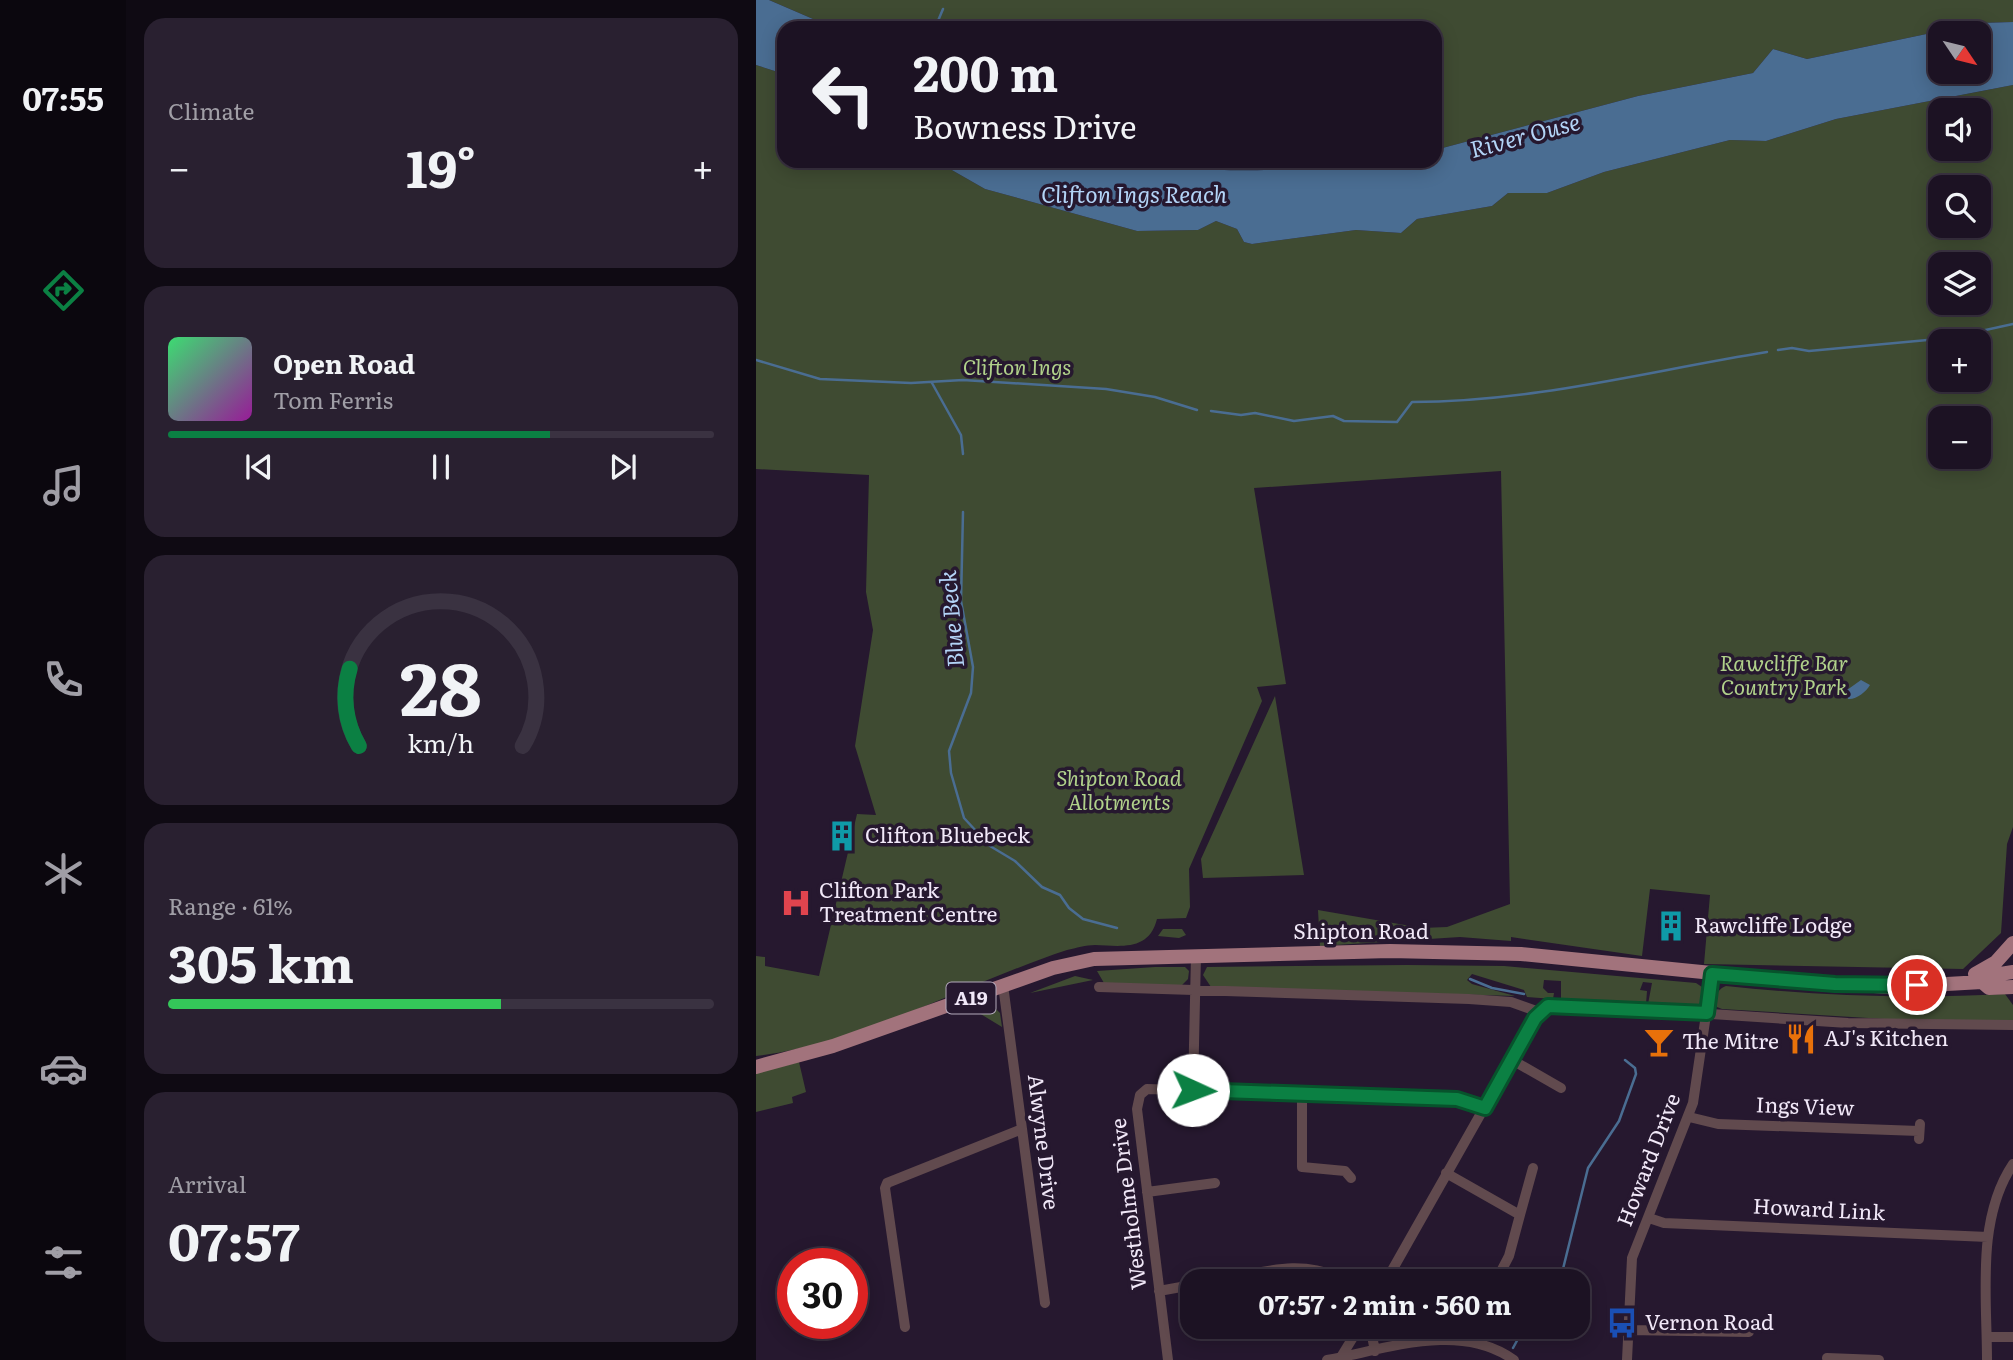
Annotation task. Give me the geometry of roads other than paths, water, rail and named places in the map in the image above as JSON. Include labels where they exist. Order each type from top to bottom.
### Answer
[{"type":"main road","points":[[1955,983],[1996,962],[2013,943]]},
{"type":"main road","name":"Shipton Road","points":[[756,1067],[882,1030],[1053,968],[1094,959],[1390,951],[1521,954],[1856,986],[1982,982],[1989,976],[2013,972]]},
{"type":"main road","name":"Shipton Road","points":[[1982,982],[1989,988],[2013,987]]},
{"type":"street","points":[[1196,955],[1193,1090],[1457,1099],[1485,1108]]},
{"type":"street","name":"Howard Drive","points":[[1627,1360],[1630,1270],[1636,1247],[1689,1117],[1700,1070],[1712,974]]},
{"type":"street","name":"Alwyne Drive","points":[[1003,985],[1045,1303]]},
{"type":"street","points":[[1098,987],[1469,999],[1511,1002],[1539,1012]]},
{"type":"street","points":[[1393,1269],[1539,1012],[1559,1004],[1849,1023],[2013,1025]]},
{"type":"street","points":[[1512,1060],[1561,1088]]},
{"type":"street","name":"Westholme Drive","points":[[1168,1360],[1137,1109],[1140,1095],[1147,1089],[1193,1090]]},
{"type":"street","points":[[1302,1094],[1302,1167],[1349,1170]]},
{"type":"street","name":"Ings View","points":[[1689,1117],[1718,1124],[1920,1131]]},
{"type":"street","points":[[905,1327],[885,1188],[887,1182],[1022,1129]]},
{"type":"street","points":[[1987,1360],[1988,1237],[1994,1203],[2013,1164]]},
{"type":"street","points":[[1502,1269],[1509,1255],[1533,1168]]},
{"type":"street","points":[[1446,1172],[1520,1215]]},
{"type":"street","points":[[1147,1192],[1215,1183]]},
{"type":"street","name":"Howard Link","points":[[1649,1218],[1664,1223],[1988,1237]]},
{"type":"street","points":[[1283,1269],[1300,1266],[1319,1269]]},
{"type":"street","points":[[1159,1290],[1180,1287]]},
{"type":"street","points":[[1628,1330],[1749,1332]]},
{"type":"street","points":[[1987,1337],[2013,1337]]},
{"type":"street","points":[[1341,1357],[1352,1339]]},
{"type":"street","points":[[1373,1339],[1375,1351]]},
{"type":"street","points":[[1327,1360],[1442,1340],[1467,1340],[1487,1345],[1511,1357]]},
{"type":"street","points":[[1827,1358],[1879,1360]]},
{"type":"water","points":[[756,0],[769,0],[818,21],[777,21],[777,72],[756,65]]},
{"type":"water","points":[[2013,22],[2013,85],[1945,98],[1928,98],[1928,101],[1836,119],[1766,141],[1730,140],[1604,172],[1547,193],[1508,193],[1492,206],[1417,219],[1401,233],[1356,230],[1252,244],[1244,242],[1237,229],[1216,221],[1198,230],[1137,231],[985,189],[948,168],[1442,168],[1442,148],[1638,96],[1753,73],[1773,49],[1807,59],[1928,34],[1928,84],[1992,84],[1992,23]]},
{"type":"water","points":[[1861,680],[1870,685],[1860,695],[1848,699],[1847,690]]},
{"type":"waterway","points":[[938,21],[943,9]]},
{"type":"waterway","points":[[1778,350],[1792,348],[1809,351],[1949,338],[2013,324]]},
{"type":"waterway","points":[[1211,411],[1241,415],[1255,413],[1294,421],[1333,416],[1344,421],[1397,422],[1412,402],[1457,401],[1547,391],[1767,352]]},
{"type":"waterway","points":[[756,360],[820,379],[911,383],[963,380],[1106,389],[1155,397],[1197,410]]},
{"type":"waterway","name":"Blue Beck","points":[[932,383],[961,435],[963,454]]},
{"type":"waterway","name":"Blue Beck","points":[[963,512],[961,601],[973,667],[971,693],[949,751],[951,773],[964,818],[990,846],[1015,861],[1042,887],[1060,895],[1069,908],[1083,919],[1117,928]]},
{"type":"waterway","name":"Blue Beck","points":[[1470,979],[1492,988],[1524,994]]},
{"type":"waterway","name":"Blue Beck","points":[[1563,1269],[1588,1168],[1619,1121],[1636,1074],[1635,1068],[1625,1060]]},
{"type":"waterway","name":"Blue Beck","points":[[1513,1348],[1518,1339]]},
{"type":"place","name":"Clifton Bluebeck","points":[[842,836]]},
{"type":"place","name":"Clifton Park Treatment Centre","points":[[796,903]]},
{"type":"place","name":"Rawcliffe Lodge","points":[[1671,926]]},
{"type":"place","name":"AJ's Kitchen","points":[[1801,1039]]},
{"type":"place","name":"The Mitre","points":[[1659,1042]]},
{"type":"place","name":"Vernon Road","points":[[1622,1323]]},
{"type":"water label","name":"River Ouse","points":[[1525,136]]},
{"type":"water label","name":"Clifton Ings Reach","points":[[1134,195]]},
{"type":"park label","name":"Clifton Ings","points":[[1017,368]]},
{"type":"park label","name":"Rawcliffe Bar Country Park","points":[[1784,676]]},
{"type":"park label","name":"Shipton Road Allotments","points":[[1119,791]]}]
